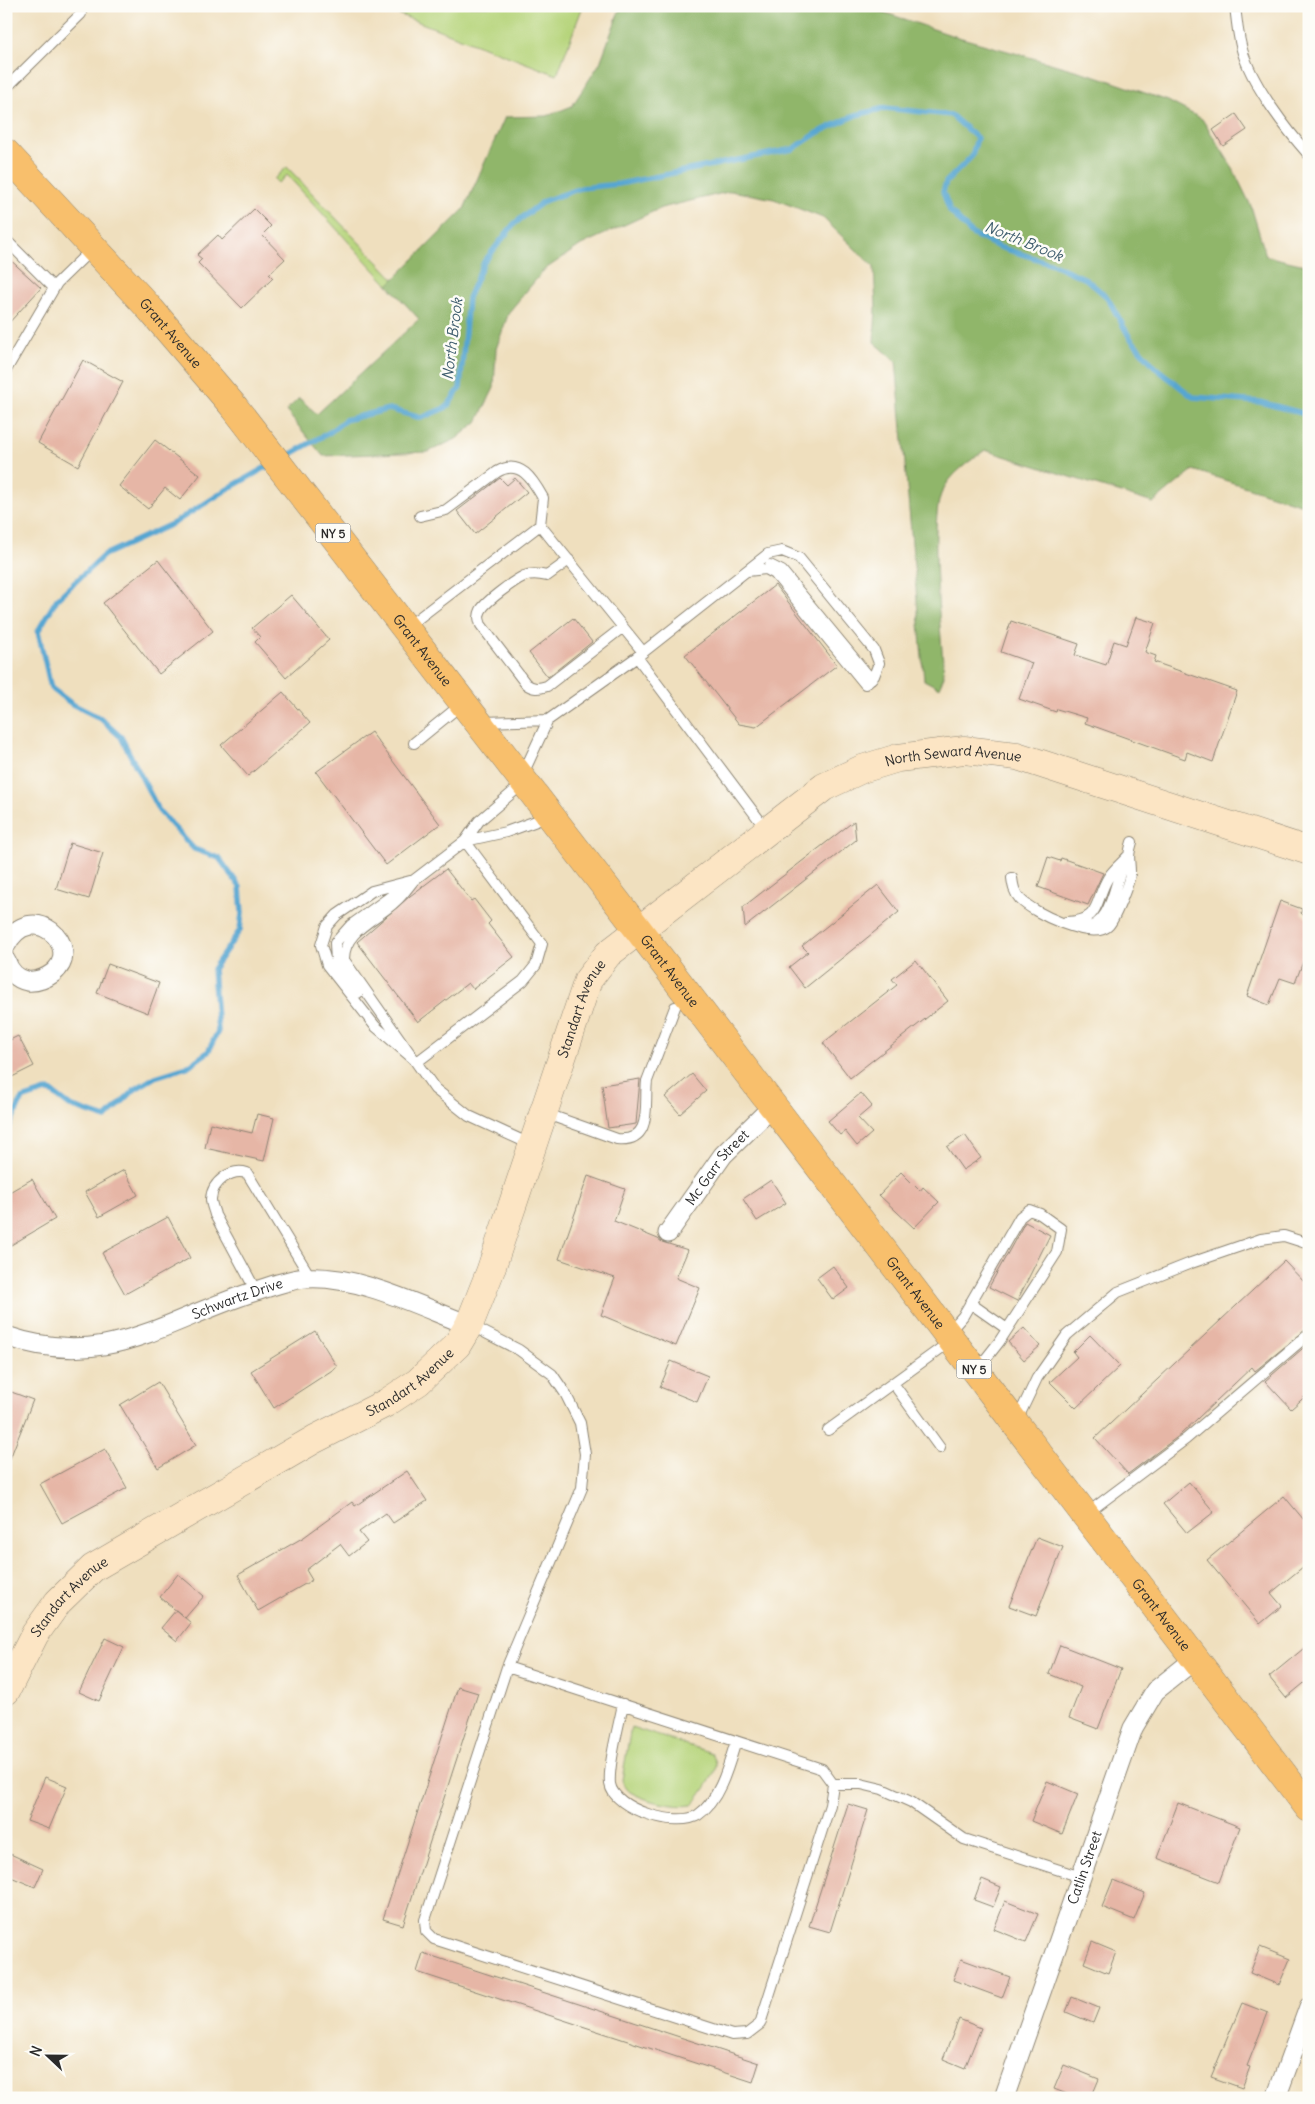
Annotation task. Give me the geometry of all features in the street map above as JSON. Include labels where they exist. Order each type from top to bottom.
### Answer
[{"type":"highway","name":"Grant Avenue","points":[[6,153],[151,310],[235,408],[524,779],[1309,1808]]},
{"type":"street","name":"North Seward Avenue","points":[[638,930],[667,910],[824,787],[849,774],[898,758],[964,750],[1017,756],[1041,762],[1309,851]]},
{"type":"street","points":[[6,945],[18,929],[27,925],[37,925],[55,934],[60,942],[62,953],[60,963],[55,971],[38,981],[20,978],[7,967]]},
{"type":"street","name":"Standart Avenue","points":[[6,1692],[35,1634],[73,1585],[92,1568],[315,1439],[386,1403],[418,1382],[457,1346],[469,1325],[490,1272],[588,980],[608,954],[638,930]]},
{"type":"street","name":"Mc Garr Street","points":[[668,1233],[723,1155],[773,1106]]},
{"type":"street","name":"Schwartz Drive","points":[[6,1336],[47,1347],[71,1349],[111,1345],[134,1338],[211,1306],[291,1280],[311,1278],[336,1280],[374,1289],[469,1325]]},
{"type":"street","name":"Catlin Street","points":[[1004,2098],[1133,1728],[1154,1691],[1195,1659]]},
{"type":"street","points":[[1276,2098],[1309,2007]]},
{"type":"lane","points":[[1235,6],[1243,54],[1251,74],[1288,132],[1309,155]]},
{"type":"lane","points":[[6,88],[81,14]]},
{"type":"lane","points":[[6,240],[54,288]]},
{"type":"lane","points":[[6,370],[54,288],[94,248]]},
{"type":"lane","points":[[407,627],[540,525],[544,498],[523,470],[514,466],[505,467],[446,510],[420,516]]},
{"type":"lane","points":[[540,525],[622,627],[640,655],[767,830]]},
{"type":"lane","points":[[400,1047],[342,973],[336,963],[335,943],[350,925],[465,841],[479,821],[524,779],[548,720],[640,655],[750,568],[768,554],[782,551],[799,558],[874,650],[879,663],[868,682],[775,574],[766,569],[750,568]]},
{"type":"lane","points":[[569,560],[547,576],[535,573],[523,576],[486,604],[481,611],[479,618],[481,625],[526,684],[532,688],[539,689],[547,686],[622,627]]},
{"type":"lane","points":[[414,743],[472,712],[548,720]]},
{"type":"lane","points":[[465,841],[506,832],[552,816]]},
{"type":"lane","points":[[417,1062],[523,981],[536,965],[542,944],[465,841]]},
{"type":"lane","points":[[1012,878],[1014,890],[1032,908],[1076,928],[1091,932],[1108,926],[1130,874],[1128,857],[1132,842]]},
{"type":"lane","points":[[1063,922],[1077,922],[1096,910],[1108,878],[1128,857]]},
{"type":"lane","points":[[414,880],[372,891],[337,915],[327,926],[321,945],[326,965],[375,1026],[417,1062]]},
{"type":"lane","points":[[414,880],[396,901],[352,936],[346,943],[344,960],[435,1089],[469,1116],[532,1145]]},
{"type":"lane","points":[[543,1113],[617,1139],[627,1140],[636,1136],[647,1115],[645,1093],[647,1081],[676,1008]]},
{"type":"lane","points":[[256,1291],[215,1215],[211,1202],[212,1190],[217,1183],[233,1172],[247,1173],[311,1278]]},
{"type":"lane","points":[[828,1430],[893,1383],[950,1337],[1020,1217],[1029,1210],[1040,1214],[1061,1229],[1061,1238],[1057,1252],[1007,1329],[976,1372]]},
{"type":"lane","points":[[1016,1423],[1037,1378],[1066,1335],[1118,1292],[1261,1239],[1284,1236],[1309,1244]]},
{"type":"lane","points":[[970,1303],[1007,1329]]},
{"type":"lane","points":[[469,1325],[519,1350],[552,1374],[565,1393],[580,1423],[585,1454],[582,1488],[507,1667],[425,1920],[426,1931],[434,1939],[732,2035],[747,2034],[760,2024],[830,1805],[833,1784],[822,1769],[507,1667]]},
{"type":"lane","points":[[1085,1515],[1186,1440],[1267,1373],[1309,1334]]},
{"type":"lane","points":[[893,1383],[940,1448]]},
{"type":"lane","points":[[623,1704],[613,1755],[610,1784],[616,1797],[627,1806],[653,1815],[674,1821],[687,1821],[700,1814],[714,1797],[728,1768],[736,1741]]},
{"type":"lane","points":[[833,1784],[861,1784],[882,1789],[911,1802],[964,1839],[1081,1877]]},
{"type":"green space","points":[[377,6],[583,6],[557,75]]},
{"type":"green space","points":[[621,6],[865,6],[951,35],[1096,76],[1168,101],[1202,119],[1231,165],[1251,206],[1266,256],[1309,266],[1309,507],[1193,470],[1153,503],[985,450],[950,479],[942,492],[938,506],[936,553],[944,676],[939,688],[924,680],[896,361],[874,342],[876,308],[874,267],[823,218],[774,199],[732,191],[661,208],[581,245],[544,270],[509,312],[496,349],[494,388],[477,422],[456,439],[428,452],[323,456],[286,411],[299,398],[317,414],[419,319],[388,285],[464,209],[505,117],[547,116],[572,106],[600,63]]},
{"type":"green space","points":[[287,167],[394,279],[388,285],[287,175],[278,183],[274,179]]},
{"type":"green space","points":[[631,1727],[712,1753],[716,1764],[714,1774],[692,1805],[678,1806],[653,1801],[638,1796],[627,1789],[622,1780]]},
{"type":"building","points":[[1236,114],[1247,130],[1223,146],[1213,130]]},
{"type":"building","points":[[254,209],[271,226],[262,235],[285,259],[269,274],[273,278],[242,308],[198,263],[202,259],[197,255],[218,235],[222,240]]},
{"type":"building","points":[[6,256],[41,288],[6,326]]},
{"type":"building","points":[[83,360],[123,382],[78,466],[38,443]]},
{"type":"building","points":[[155,440],[200,475],[180,500],[165,488],[148,509],[119,486]]},
{"type":"building","points":[[500,478],[507,485],[515,478],[527,492],[475,534],[457,511]]},
{"type":"building","points":[[158,560],[213,631],[159,674],[103,603]]},
{"type":"building","points":[[775,585],[837,665],[756,727],[739,724],[685,655]]},
{"type":"building","points":[[291,595],[329,640],[286,678],[255,642],[260,637],[252,628]]},
{"type":"building","points":[[1136,617],[1155,623],[1145,652],[1156,656],[1154,662],[1237,691],[1213,762],[1187,752],[1185,759],[1085,723],[1087,718],[1057,709],[1056,712],[1019,699],[1032,663],[1001,652],[1011,621],[1079,644],[1075,655],[1106,665],[1114,641],[1126,645]]},
{"type":"building","points":[[573,618],[592,642],[548,677],[529,653]]},
{"type":"building","points":[[283,692],[310,723],[248,776],[221,745]]},
{"type":"building","points":[[371,732],[440,824],[386,865],[316,772]]},
{"type":"building","points":[[854,821],[856,840],[745,927],[743,907]]},
{"type":"building","points":[[70,843],[103,853],[89,899],[56,889]]},
{"type":"building","points":[[1048,857],[1060,861],[1061,858],[1103,873],[1088,905],[1038,887]]},
{"type":"building","points":[[446,869],[471,901],[474,899],[491,921],[488,924],[514,957],[473,989],[468,983],[418,1022],[357,942],[410,896]]},
{"type":"building","points":[[878,885],[899,912],[805,988],[789,967],[808,952],[802,946]]},
{"type":"building","points":[[1280,901],[1302,909],[1301,913],[1309,920],[1309,946],[1295,983],[1280,978],[1269,1005],[1247,996]]},
{"type":"building","points":[[916,960],[948,1001],[850,1078],[823,1043],[897,985],[892,979]]},
{"type":"building","points":[[108,964],[159,983],[148,1013],[97,993]]},
{"type":"building","points":[[18,1036],[34,1066],[6,1080],[6,1042]]},
{"type":"building","points":[[692,1074],[706,1091],[680,1114],[665,1097]]},
{"type":"building","points":[[640,1079],[636,1124],[608,1128],[602,1085]]},
{"type":"building","points":[[861,1093],[872,1106],[858,1118],[872,1133],[857,1146],[845,1131],[840,1135],[828,1121]]},
{"type":"building","points":[[257,1114],[274,1118],[264,1161],[205,1148],[210,1123],[252,1133]]},
{"type":"building","points":[[965,1135],[981,1158],[963,1170],[947,1147]]},
{"type":"building","points":[[124,1170],[138,1195],[99,1217],[85,1192]]},
{"type":"building","points":[[901,1172],[920,1191],[923,1187],[939,1202],[914,1228],[879,1195]]},
{"type":"building","points":[[588,1176],[625,1189],[614,1221],[662,1242],[688,1250],[676,1278],[700,1288],[676,1346],[601,1315],[615,1278],[559,1259]]},
{"type":"building","points":[[32,1179],[55,1219],[6,1248],[6,1194]]},
{"type":"building","points":[[771,1180],[786,1203],[757,1221],[743,1199]]},
{"type":"building","points":[[168,1217],[190,1258],[125,1294],[102,1253]]},
{"type":"building","points":[[1025,1222],[1050,1235],[1017,1301],[989,1287]]},
{"type":"building","points":[[1284,1261],[1309,1287],[1309,1327],[1255,1371],[1252,1367],[1180,1435],[1128,1474],[1095,1438]]},
{"type":"building","points":[[833,1266],[849,1288],[833,1300],[817,1278]]},
{"type":"building","points":[[1024,1328],[1040,1346],[1024,1360],[1008,1342]]},
{"type":"building","points":[[315,1331],[337,1367],[274,1408],[251,1371]]},
{"type":"building","points":[[1090,1335],[1120,1366],[1076,1408],[1050,1382],[1077,1357],[1073,1352]]},
{"type":"building","points":[[1309,1343],[1309,1393],[1291,1409],[1265,1381]]},
{"type":"building","points":[[671,1361],[708,1376],[697,1402],[660,1387]]},
{"type":"building","points":[[158,1382],[196,1445],[158,1468],[120,1405]]},
{"type":"building","points":[[6,1390],[33,1400],[7,1466],[6,1465]]},
{"type":"building","points":[[105,1449],[127,1488],[62,1523],[40,1484]]},
{"type":"building","points":[[407,1471],[427,1501],[393,1523],[386,1513],[359,1532],[367,1542],[349,1556],[340,1544],[306,1570],[312,1580],[258,1611],[238,1575],[304,1537],[352,1502],[355,1506]]},
{"type":"building","points":[[1189,1482],[1214,1512],[1187,1533],[1163,1504]]},
{"type":"building","points":[[1284,1496],[1309,1526],[1309,1562],[1271,1593],[1282,1606],[1260,1624],[1207,1560]]},
{"type":"building","points":[[1037,1537],[1063,1547],[1036,1616],[1009,1606]]},
{"type":"building","points":[[178,1574],[204,1596],[185,1618],[160,1597]]},
{"type":"building","points":[[176,1610],[191,1623],[177,1641],[161,1628]]},
{"type":"building","points":[[105,1638],[124,1647],[99,1701],[79,1692]]},
{"type":"building","points":[[1309,1644],[1309,1679],[1286,1698],[1269,1677]]},
{"type":"building","points":[[1060,1645],[1121,1669],[1098,1729],[1069,1718],[1081,1687],[1049,1674]]},
{"type":"building","points":[[458,1687],[478,1693],[403,1925],[383,1919]]},
{"type":"building","points":[[45,1777],[67,1786],[49,1829],[27,1821]]},
{"type":"building","points":[[1047,1781],[1078,1794],[1062,1834],[1031,1821]]},
{"type":"building","points":[[1178,1803],[1240,1827],[1219,1882],[1157,1858]]},
{"type":"building","points":[[848,1804],[868,1810],[830,1932],[809,1926]]},
{"type":"building","points":[[6,1852],[43,1869],[35,1887],[6,1875]]},
{"type":"building","points":[[982,1879],[1001,1887],[993,1907],[974,1900]]},
{"type":"building","points":[[1113,1880],[1145,1893],[1134,1920],[1102,1907]]},
{"type":"building","points":[[1005,1901],[1038,1914],[1026,1942],[994,1929]]},
{"type":"building","points":[[1092,1942],[1116,1952],[1108,1973],[1084,1963]]},
{"type":"building","points":[[1260,1947],[1290,1959],[1279,1985],[1250,1973]]},
{"type":"building","points":[[423,1953],[759,2063],[753,2082],[417,1972]]},
{"type":"building","points":[[961,1959],[1010,1977],[1002,1998],[953,1980]]},
{"type":"building","points":[[1072,1997],[1099,2008],[1093,2023],[1066,2012]]},
{"type":"building","points":[[1242,2003],[1268,2013],[1247,2066],[1250,2067],[1242,2088],[1211,2077]]},
{"type":"building","points":[[959,2019],[981,2028],[965,2068],[943,2059]]},
{"type":"building","points":[[1064,2065],[1099,2079],[1091,2098],[1077,2098],[1054,2089]]},
{"type":"waterway","name":"North Brook","points":[[282,459],[330,432],[345,420],[389,409],[421,418],[447,407],[460,388],[468,298],[484,262],[514,224],[544,201],[581,188],[619,184],[793,149],[819,132],[856,115],[885,108],[951,115],[977,138],[972,156],[946,182],[943,192],[950,211],[972,234],[999,247],[1053,264],[1086,279],[1107,297],[1130,338],[1156,368],[1193,397],[1260,402],[1309,415]]},
{"type":"waterway","name":"North Brook","points":[[6,1133],[22,1099],[49,1090],[70,1106],[106,1118],[134,1090],[155,1077],[187,1067],[208,1052],[218,1031],[213,969],[240,930],[242,913],[240,887],[219,858],[194,849],[159,811],[121,737],[100,718],[72,704],[51,688],[38,631],[57,599],[104,555],[174,523],[270,465]]}]
